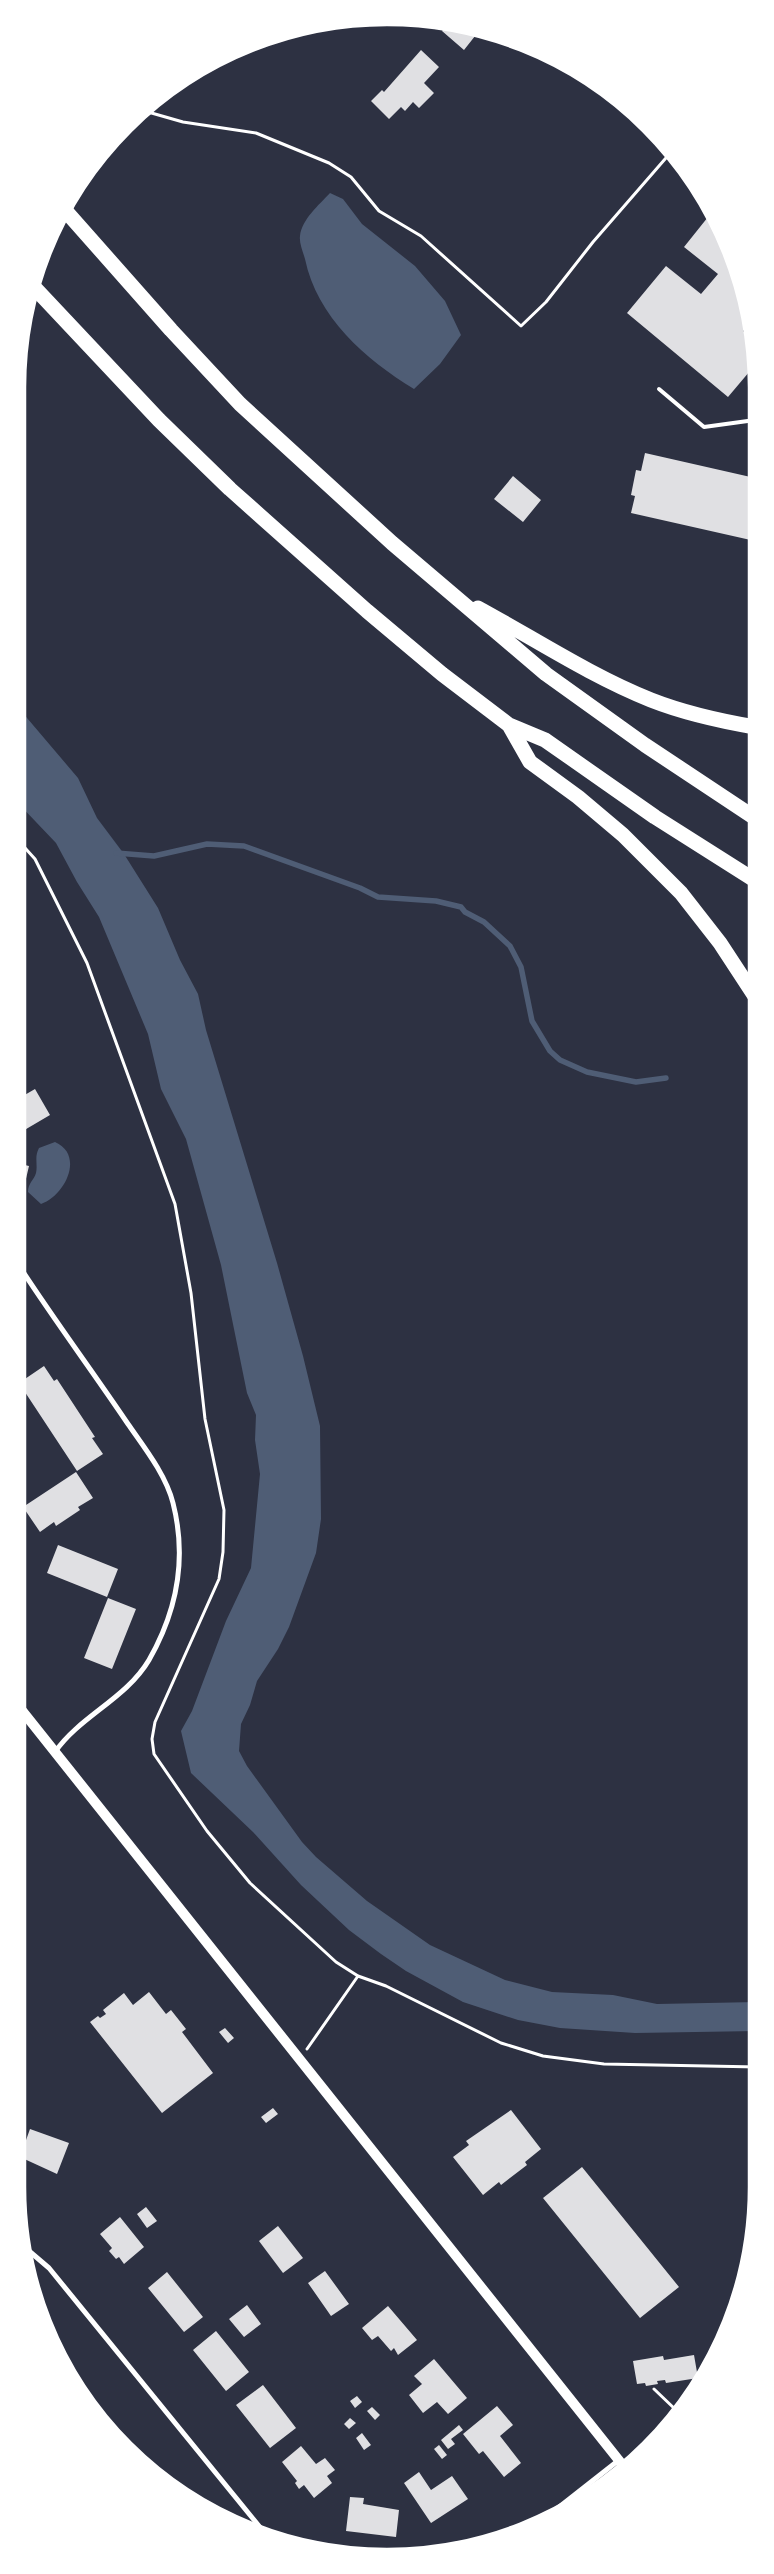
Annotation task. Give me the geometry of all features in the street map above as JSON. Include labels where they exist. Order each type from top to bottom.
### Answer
[{"type":"highway","points":[[69,214],[171,330],[240,404],[356,511],[546,674],[645,745],[749,814]]},
{"type":"highway","points":[[38,291],[160,420],[230,489],[374,617],[509,725],[546,740],[656,816],[749,876]]},
{"type":"highway","points":[[449,592],[600,676],[652,700],[711,718],[749,726]]},
{"type":"highway","points":[[509,725],[530,762],[578,797],[623,835],[676,886],[720,943],[749,987]]},
{"type":"main road","points":[[25,1714],[621,2463]]},
{"type":"street","points":[[25,1274],[121,1413],[163,1480],[173,1501],[180,1550],[176,1597],[169,1618],[148,1661],[134,1680],[64,1739],[55,1752]]},
{"type":"street","points":[[31,2253],[49,2268],[257,2524]]},
{"type":"lane","points":[[659,389],[704,427],[749,421]]},
{"type":"path","points":[[151,113],[183,122],[256,133],[329,162],[351,177],[380,212],[421,236],[521,326],[546,302],[593,242],[667,158]]},
{"type":"path","points":[[25,848],[35,859],[87,963],[173,1196],[191,1293],[205,1419],[224,1510],[223,1552],[219,1579],[155,1722],[152,1740],[154,1754],[207,1831],[250,1883],[336,1962],[358,1976],[386,1986],[501,2043],[543,2056],[582,2063],[749,2067]]},
{"type":"path","points":[[300,2060],[358,1976]]},
{"type":"path","points":[[654,2389],[673,2408]]},
{"type":"water","points":[[330,193],[343,199],[362,224],[415,266],[445,301],[461,335],[440,364],[414,389],[361,350],[332,318],[320,300],[311,280],[301,245],[301,230],[307,218]]},
{"type":"water","points":[[25,716],[78,778],[97,818],[124,854],[158,908],[180,960],[198,994],[206,1030],[277,1263],[320,1426],[321,1519],[316,1553],[289,1627],[278,1649],[257,1681],[250,1705],[241,1724],[239,1751],[247,1766],[302,1842],[316,1857],[367,1901],[430,1945],[505,1980],[552,1992],[613,1995],[657,2004],[749,2002],[749,2031],[635,2033],[560,2028],[518,2020],[463,2002],[406,1971],[349,1930],[301,1885],[253,1832],[191,1773],[181,1731],[192,1711],[226,1621],[251,1568],[260,1474],[255,1440],[256,1415],[247,1393],[221,1265],[186,1139],[161,1089],[148,1034],[99,917],[56,843],[25,810]]},
{"type":"water","points":[[55,1142],[64,1148],[69,1156],[68,1175],[58,1193],[50,1200],[41,1204],[28,1192],[28,1189],[36,1173],[39,1148]]},
{"type":"building","points":[[443,30],[475,36],[464,50],[442,31]]},
{"type":"building","points":[[421,50],[439,67],[424,83],[434,93],[419,108],[413,102],[405,111],[401,107],[389,119],[371,101],[382,90],[384,92]]},
{"type":"building","points":[[707,218],[721,248],[737,293],[746,340],[748,373],[728,397],[627,313],[666,266],[701,294],[718,274],[684,247]]},
{"type":"building","points":[[645,453],[749,477],[749,540],[631,513],[635,496],[631,495],[636,470],[641,471]]},
{"type":"building","points":[[513,476],[541,500],[523,522],[494,499]]},
{"type":"building","points":[[35,1089],[50,1115],[25,1130],[25,1095]]},
{"type":"building","points":[[25,1165],[29,1166],[25,1183]]},
{"type":"building","points":[[44,1366],[54,1381],[57,1379],[95,1437],[92,1438],[103,1454],[77,1471],[25,1392],[25,1379]]},
{"type":"building","points":[[76,1472],[93,1498],[78,1507],[80,1510],[56,1526],[54,1522],[40,1532],[25,1510],[25,1506]]},
{"type":"building","points":[[58,1545],[118,1569],[107,1597],[47,1573]]},
{"type":"building","points":[[108,1598],[136,1609],[112,1669],[84,1658]]},
{"type":"building","points":[[149,1992],[166,2014],[171,2010],[186,2029],[182,2032],[213,2073],[162,2113],[90,2022],[98,2016],[100,2018],[106,2014],[103,2010],[124,1993],[133,2005]]},
{"type":"building","points":[[225,2028],[234,2038],[228,2043],[219,2032]]},
{"type":"building","points":[[273,2108],[278,2114],[266,2123],[261,2117]]},
{"type":"building","points":[[511,2110],[541,2149],[525,2162],[527,2165],[501,2185],[499,2182],[483,2195],[453,2157],[469,2145],[466,2141]]},
{"type":"building","points":[[30,2129],[69,2143],[57,2174],[25,2159],[25,2143]]},
{"type":"building","points":[[582,2167],[679,2287],[640,2318],[543,2198]]},
{"type":"building","points":[[146,2207],[157,2221],[147,2228],[137,2214]]},
{"type":"building","points":[[120,2217],[144,2247],[124,2264],[119,2257],[116,2259],[109,2251],[112,2248],[100,2234]]},
{"type":"building","points":[[278,2226],[303,2258],[283,2273],[259,2241]]},
{"type":"building","points":[[325,2271],[349,2304],[331,2316],[308,2283]]},
{"type":"building","points":[[167,2272],[203,2317],[184,2332],[148,2288]]},
{"type":"building","points":[[247,2305],[261,2324],[244,2337],[229,2319]]},
{"type":"building","points":[[388,2306],[417,2340],[398,2355],[394,2348],[391,2351],[378,2336],[372,2340],[362,2328]]},
{"type":"building","points":[[216,2331],[249,2372],[226,2391],[193,2350]]},
{"type":"building","points":[[694,2355],[697,2374],[694,2379],[666,2383],[665,2380],[657,2381],[658,2384],[646,2386],[645,2383],[637,2384],[633,2361],[663,2356],[664,2360]]},
{"type":"building","points":[[434,2359],[467,2398],[448,2414],[437,2402],[423,2413],[409,2395],[422,2384],[414,2376]]},
{"type":"building","points":[[263,2385],[296,2428],[270,2448],[236,2405]]},
{"type":"building","points":[[357,2396],[362,2402],[355,2408],[350,2401]]},
{"type":"building","points":[[497,2406],[513,2425],[500,2436],[521,2463],[504,2477],[483,2451],[479,2454],[463,2434]]},
{"type":"building","points":[[372,2407],[380,2415],[375,2420],[367,2411]]},
{"type":"building","points":[[350,2418],[356,2423],[349,2429],[344,2424]]},
{"type":"building","points":[[459,2425],[463,2430],[451,2439],[455,2444],[448,2449],[441,2440]]},
{"type":"building","points":[[362,2433],[371,2445],[364,2450],[356,2438]]},
{"type":"building","points":[[439,2445],[447,2455],[442,2459],[434,2449]]},
{"type":"building","points":[[301,2446],[316,2464],[325,2458],[335,2470],[327,2476],[332,2483],[314,2498],[304,2485],[299,2489],[295,2483],[297,2481],[282,2462]]},
{"type":"building","points":[[419,2472],[431,2490],[452,2476],[468,2499],[431,2523],[404,2483]]},
{"type":"building","points":[[350,2497],[364,2498],[363,2504],[399,2510],[396,2537],[346,2531]]},
{"type":"waterway","points":[[116,853],[154,856],[207,844],[244,846],[360,888],[378,897],[436,901],[461,907],[465,912],[484,922],[510,946],[521,967],[532,1021],[550,1051],[560,1060],[587,1072],[636,1082],[666,1078]]}]
